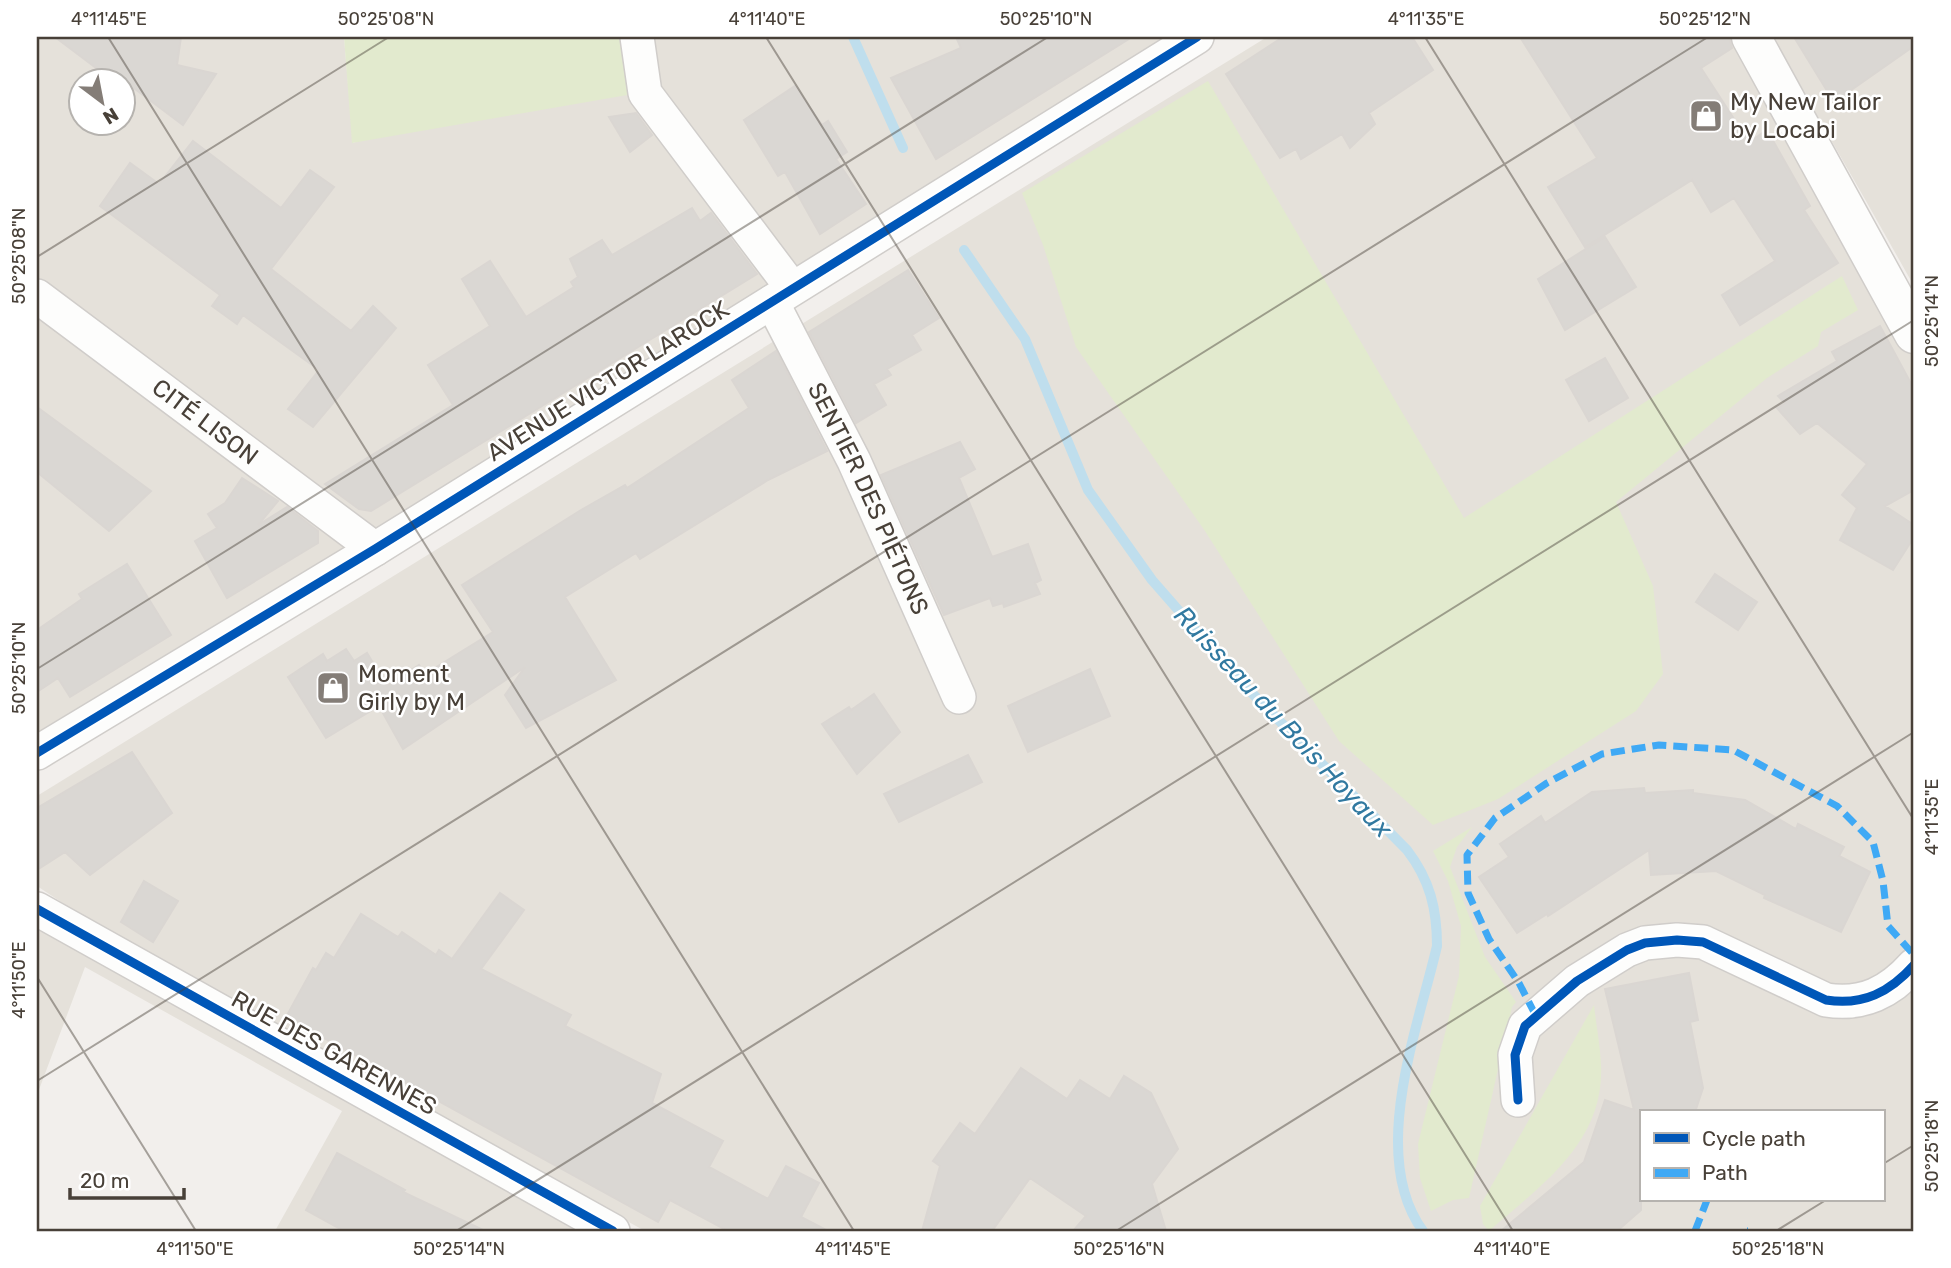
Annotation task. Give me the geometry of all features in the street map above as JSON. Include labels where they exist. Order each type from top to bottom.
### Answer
[{"type":"street","name":"SENTIER DES PIÉTONS","points":[[636,37],[645,93],[782,295],[959,697]]},
{"type":"street","name":"AVENUE VICTOR LAROCK","points":[[37,753],[375,549],[1198,37]]},
{"type":"street","points":[[1751,37],[1914,334]]},
{"type":"street","name":"CITÉ LISON","points":[[37,296],[375,549]]},
{"type":"street","name":"RUE DES GARENNES","points":[[37,909],[613,1231]]},
{"type":"street","points":[[1518,1100],[1514,1055],[1525,1026],[1577,981],[1627,950],[1645,943],[1677,940],[1703,942],[1826,1000],[1840,1002],[1881,994],[1899,981],[1914,965]]},
{"type":"shaded area","points":[[37,37],[344,37],[353,143],[626,37],[1217,37],[37,764]]},
{"type":"shaded area","points":[[1267,37],[1737,37],[1914,349],[1914,1231],[645,1231],[114,937],[37,886],[37,796]]},
{"type":"shaded area","points":[[1772,37],[1914,37],[1914,286],[1866,201]]},
{"type":"shaded area","points":[[37,912],[579,1231],[275,1231],[342,1111],[85,967],[37,1095]]},
{"type":"green space","points":[[344,37],[626,37],[633,94],[352,143]]},
{"type":"green space","points":[[1208,81],[1464,518],[1842,276],[1858,310],[1821,332],[1818,346],[1767,378],[1616,502],[1653,586],[1663,674],[1636,711],[1498,799],[1433,825],[1339,741],[1205,531],[1076,347],[1043,245],[1022,193]]},
{"type":"green space","points":[[1472,827],[1457,847],[1450,867],[1485,957],[1516,1002],[1512,1007],[1469,1198],[1453,1200],[1431,1211],[1420,1178],[1418,1144],[1459,976],[1461,926],[1448,881],[1433,851]]},
{"type":"green space","points":[[1594,1005],[1601,1064],[1599,1092],[1592,1117],[1566,1160],[1529,1197],[1489,1231],[1483,1224],[1480,1206]]},
{"type":"building","points":[[55,37],[181,37],[177,65],[216,74],[183,125],[136,90],[136,66],[93,66]]},
{"type":"building","points":[[956,37],[1132,37],[936,159],[891,78],[961,48]]},
{"type":"building","points":[[1283,37],[1412,37],[1433,70],[1369,113],[1375,124],[1350,148],[1342,134],[1301,159],[1296,149],[1280,158],[1226,74]]},
{"type":"building","points":[[1520,37],[1729,37],[1732,48],[1701,68],[1749,142],[1767,130],[1810,206],[1804,210],[1838,263],[1740,325],[1722,295],[1775,261],[1734,198],[1711,212],[1692,180],[1585,247],[1548,187],[1597,158]]},
{"type":"building","points":[[1794,37],[1914,37],[1914,46],[1834,102]]},
{"type":"building","points":[[795,86],[822,125],[828,121],[847,152],[836,159],[866,204],[820,234],[785,172],[778,176],[744,120]]},
{"type":"building","points":[[636,113],[652,135],[630,152],[609,117]]},
{"type":"building","points":[[193,141],[281,208],[310,170],[334,187],[271,269],[351,331],[373,306],[396,328],[313,427],[288,409],[319,370],[243,315],[237,324],[212,306],[220,295],[100,206],[130,163],[159,184]]},
{"type":"building","points":[[692,208],[700,221],[711,213],[757,274],[371,511],[359,509],[325,484],[453,405],[428,365],[490,326],[462,279],[490,261],[526,317],[574,287],[571,282],[578,277],[570,259],[602,240],[612,255]]},
{"type":"building","points":[[1605,237],[1636,287],[1565,330],[1538,279]]},
{"type":"building","points":[[908,270],[939,318],[912,335],[921,350],[887,369],[891,375],[874,384],[886,405],[856,423],[809,332]]},
{"type":"building","points":[[1880,326],[1914,389],[1914,490],[1885,506],[1914,525],[1914,537],[1893,570],[1840,540],[1857,508],[1842,495],[1867,464],[1817,423],[1800,434],[1777,408],[1785,403],[1778,396],[1837,361],[1832,352]]},
{"type":"building","points":[[776,351],[827,451],[768,480],[640,559],[636,553],[565,597],[616,680],[526,728],[505,695],[525,667],[403,749],[379,706],[326,738],[288,677],[323,654],[327,661],[346,649],[354,661],[367,653],[387,686],[419,665],[425,674],[493,632],[462,585],[581,510],[625,485],[627,488],[749,408],[732,380]]},
{"type":"building","points":[[1605,358],[1628,398],[1589,421],[1566,380]]},
{"type":"building","points":[[37,407],[151,491],[109,531],[37,472]]},
{"type":"building","points":[[960,442],[975,469],[959,478],[992,557],[1028,544],[1041,580],[1035,583],[1040,594],[1004,607],[1003,603],[993,606],[990,598],[944,615],[881,475]]},
{"type":"building","points":[[242,478],[278,501],[258,525],[287,507],[318,531],[318,543],[227,598],[195,541],[217,528],[208,514],[225,503]]},
{"type":"building","points":[[127,564],[171,635],[70,697],[58,678],[37,692],[37,630],[82,599],[79,594]]},
{"type":"building","points":[[1715,574],[1757,602],[1738,630],[1696,602]]},
{"type":"building","points":[[1090,669],[1110,716],[1028,752],[1008,706]]},
{"type":"building","points":[[874,694],[900,732],[857,774],[822,724],[849,707],[851,710]]},
{"type":"building","points":[[132,752],[172,813],[90,875],[65,852],[37,870],[37,808]]},
{"type":"building","points":[[968,755],[982,782],[899,822],[884,794]]},
{"type":"building","points":[[1644,788],[1645,793],[1693,790],[1693,793],[1745,800],[1796,829],[1798,824],[1844,847],[1839,856],[1870,872],[1841,932],[1764,898],[1765,895],[1716,871],[1651,875],[1649,850],[1548,916],[1547,914],[1517,933],[1479,877],[1509,857],[1500,844],[1541,816],[1545,823],[1592,792]]},
{"type":"building","points":[[144,881],[178,901],[153,942],[121,922]]},
{"type":"building","points":[[500,893],[524,910],[481,969],[571,1015],[565,1026],[661,1074],[652,1103],[723,1141],[709,1167],[768,1199],[786,1166],[819,1183],[801,1217],[828,1231],[728,1231],[670,1200],[658,1222],[286,1017],[313,968],[316,970],[326,953],[334,958],[361,914],[398,937],[402,932],[436,955],[439,950],[452,959]]},
{"type":"building","points":[[1689,973],[1698,1020],[1690,1022],[1703,1088],[1696,1110],[1640,1110],[1641,1210],[1617,1231],[1501,1231],[1584,1162],[1605,1100],[1634,1110],[1605,989]]},
{"type":"building","points":[[1021,1068],[1067,1099],[1080,1080],[1110,1099],[1124,1076],[1151,1093],[1178,1149],[1152,1184],[1166,1231],[1073,1231],[1086,1216],[1030,1178],[992,1231],[922,1231],[940,1166],[933,1161],[960,1123],[975,1134]]},
{"type":"building","points":[[337,1153],[405,1190],[403,1192],[485,1231],[344,1231],[306,1210]]},
{"type":"waterway","points":[[853,37],[903,148]]},
{"type":"waterway","name":"Ruisseau du Bois Hoyaux","points":[[964,250],[1025,339],[1088,490],[1152,580],[1243,684],[1407,850],[1427,884],[1434,907],[1437,946],[1410,1052],[1398,1129],[1399,1166],[1407,1201],[1423,1231]]},
{"type":"marked path","points":[[1535,1014],[1519,983],[1489,939],[1468,893],[1467,855],[1495,818],[1547,783],[1602,754],[1659,745],[1733,750],[1837,806],[1873,842],[1883,881],[1888,926],[1914,955]]},
{"type":"marked path","points":[[1695,1231],[1706,1202]]},
{"type":"cycle path","points":[[37,753],[375,549],[1197,37]]},
{"type":"cycle path","points":[[37,909],[613,1231]]},
{"type":"cycle path","points":[[1518,1100],[1515,1055],[1525,1026],[1577,981],[1627,950],[1645,943],[1677,940],[1703,942],[1826,1000],[1852,1001],[1875,995],[1895,983],[1914,965]]},
{"type":"place","name":"My New Tailor by Locabi","points":[[1706,116]]},
{"type":"place","name":"Moment Girly by M","points":[[333,688]]}]
